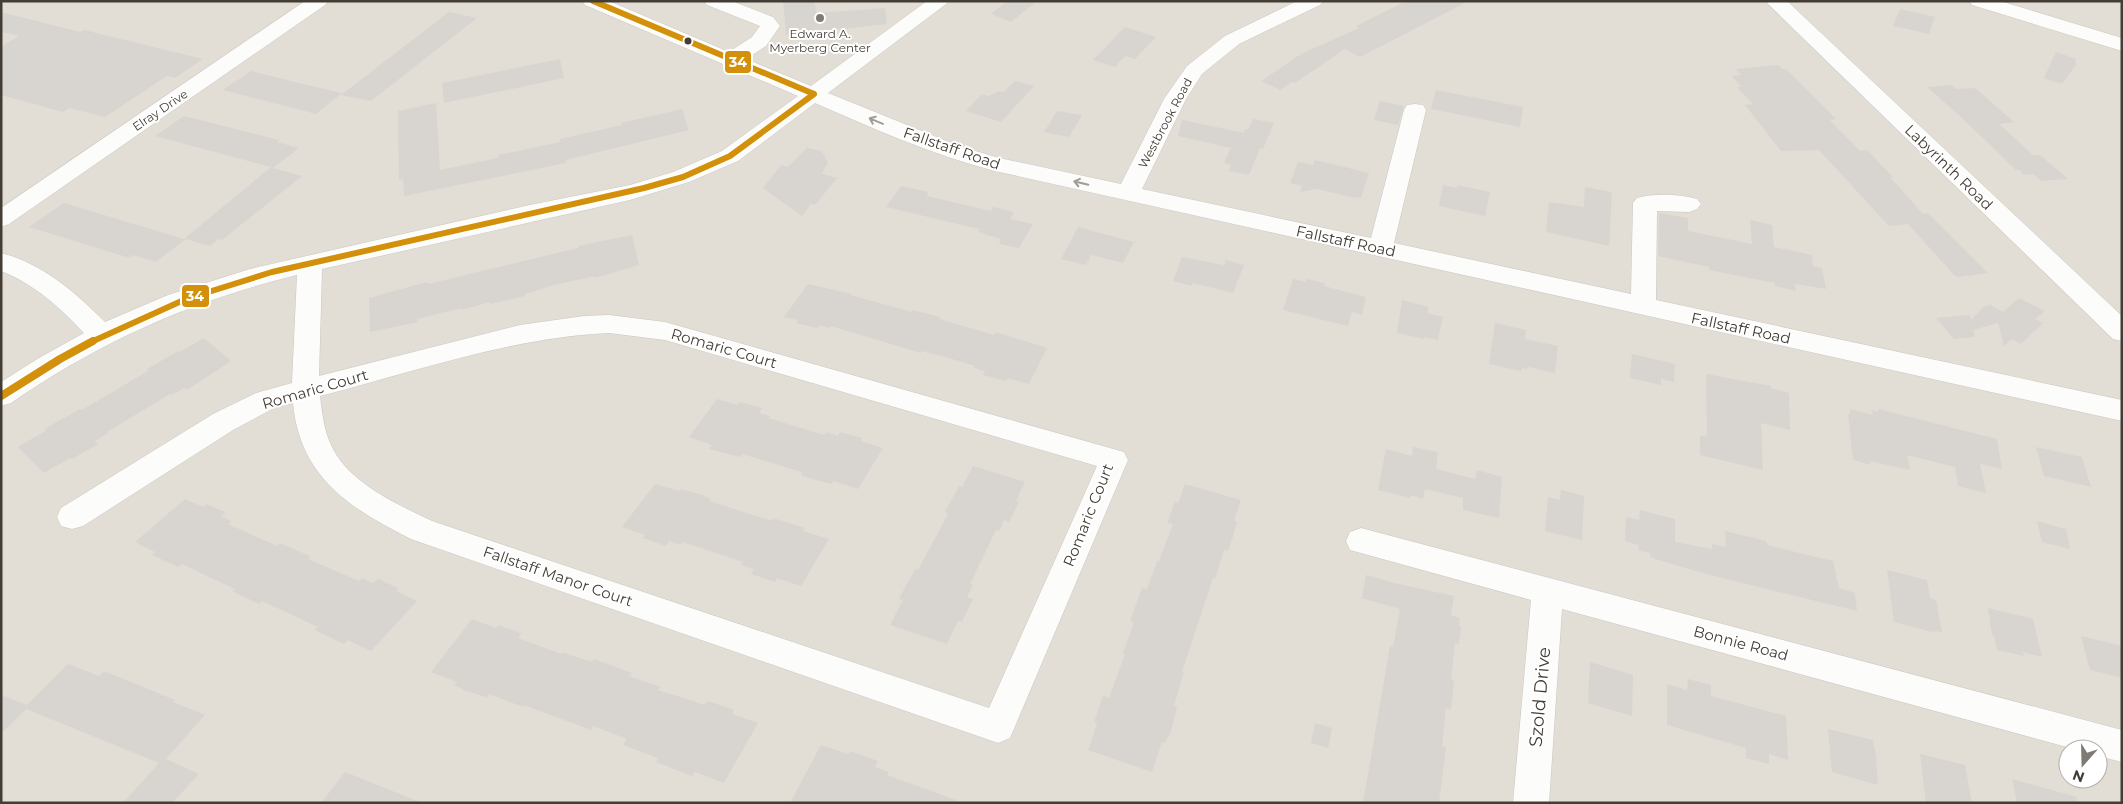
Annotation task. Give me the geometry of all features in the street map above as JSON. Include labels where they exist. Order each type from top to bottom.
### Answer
[{"type":"street","name":"Elray Drive","points":[[1,219],[318,1]]},
{"type":"street","name":"Fallstaff Road","points":[[592,1],[951,151],[995,164],[2122,411]]},
{"type":"street","points":[[624,15],[648,1]]},
{"type":"street","points":[[714,1],[766,21],[770,26],[768,33],[760,41],[731,60]]},
{"type":"street","points":[[1,396],[57,359],[102,335],[203,292],[250,278],[644,188],[683,177],[730,156],[940,1]]},
{"type":"street","name":"Westbrook Road","points":[[1128,194],[1175,99],[1194,70],[1232,40],[1313,1]]},
{"type":"street","name":"Labyrinth Road","points":[[1775,1],[2122,332]]},
{"type":"street","points":[[1979,1],[2122,46]]},
{"type":"street","points":[[1380,249],[1414,110]]},
{"type":"street","points":[[1643,306],[1645,204],[1689,204]]},
{"type":"street","points":[[1,261],[37,277],[52,287],[102,335]]},
{"type":"street","name":"Fallstaff Manor Court","points":[[310,264],[304,389],[309,421],[316,446],[326,463],[340,479],[391,515],[422,530],[998,727]]},
{"type":"street","name":"Romaric Court","points":[[72,517],[223,422],[266,400],[520,334],[584,325],[609,324],[637,326],[674,334],[1114,460],[998,727]]},
{"type":"street","name":"Bonnie Road","points":[[1361,541],[2122,746]]},
{"type":"street","name":"Szold Drive","points":[[1531,803],[1548,591]]},
{"type":"shaded area","points":[[1,1],[2122,1],[2122,803],[1,803]]},
{"type":"building","name":"Edward A. Myerberg Center","points":[[783,1],[814,1],[817,13],[885,8],[887,24],[786,35]]},
{"type":"building","points":[[1007,1],[1037,1],[1011,22],[991,14]]},
{"type":"building","points":[[1406,1],[1469,1],[1360,57],[1345,49],[1295,83],[1292,82],[1280,90],[1261,81],[1301,54],[1359,28],[1356,26]]},
{"type":"building","points":[[1900,9],[1935,17],[1929,34],[1893,26]]},
{"type":"building","points":[[1,12],[80,32],[84,30],[203,59],[175,78],[167,76],[105,117],[69,108],[63,112],[1,95],[1,47],[19,36],[1,32]]},
{"type":"building","points":[[449,12],[477,18],[371,101],[341,95]]},
{"type":"building","points":[[1125,27],[1156,37],[1135,59],[1125,56],[1115,67],[1093,60]]},
{"type":"building","points":[[2056,52],[2076,59],[2075,62],[2077,63],[2062,84],[2044,78]]},
{"type":"building","points":[[560,59],[564,78],[444,103],[442,83]]},
{"type":"building","points":[[1778,65],[1782,69],[1786,69],[1836,119],[1830,120],[1860,151],[1867,150],[1893,177],[1890,177],[1923,214],[1928,213],[1988,273],[1958,277],[1954,275],[1908,224],[1889,226],[1819,150],[1781,151],[1745,105],[1753,104],[1737,87],[1741,87],[1732,76],[1741,75],[1736,69]]},
{"type":"building","points":[[251,71],[342,93],[316,114],[223,90]]},
{"type":"building","points":[[1015,81],[1034,86],[1001,122],[966,111],[982,94],[989,96],[999,91],[1004,92]]},
{"type":"building","points":[[1951,85],[1956,89],[1975,88],[2014,122],[1999,124],[2033,155],[2040,155],[2068,179],[2041,181],[2033,174],[2023,175],[2020,170],[2016,170],[1927,87]]},
{"type":"building","points":[[1436,90],[1523,107],[1520,127],[1431,109]]},
{"type":"building","points":[[1380,101],[1404,106],[1398,125],[1374,120]]},
{"type":"building","points":[[436,103],[440,170],[498,158],[498,155],[561,142],[560,139],[682,109],[689,130],[566,160],[566,163],[404,196],[403,179],[399,180],[398,111]]},
{"type":"building","points":[[1057,111],[1082,115],[1069,137],[1044,132]]},
{"type":"building","points":[[184,116],[279,140],[277,142],[299,148],[273,168],[302,176],[222,240],[219,239],[210,246],[186,239],[156,262],[133,255],[130,258],[29,227],[64,203],[184,239],[271,167],[155,136]]},
{"type":"building","points":[[1253,119],[1274,123],[1263,149],[1260,148],[1249,175],[1229,171],[1231,165],[1224,163],[1231,148],[1178,136],[1182,120],[1244,133],[1245,129],[1248,130]]},
{"type":"building","points":[[807,148],[822,151],[828,163],[822,174],[837,178],[815,205],[811,204],[802,216],[763,188],[781,165],[788,167]]},
{"type":"building","points":[[1315,160],[1369,173],[1361,198],[1317,189],[1300,192],[1302,186],[1290,183],[1298,162],[1313,165]]},
{"type":"building","points":[[1443,185],[1457,188],[1457,185],[1490,192],[1485,216],[1439,206]]},
{"type":"building","points":[[901,186],[928,192],[927,196],[991,211],[993,207],[1014,212],[1010,219],[1033,224],[1019,248],[999,244],[1001,239],[978,232],[979,229],[886,207]]},
{"type":"building","points":[[1585,187],[1612,192],[1609,246],[1546,232],[1549,202],[1584,207]]},
{"type":"building","points":[[1659,213],[1688,218],[1688,231],[1752,244],[1750,220],[1772,225],[1774,247],[1812,255],[1813,266],[1822,268],[1826,289],[1795,284],[1796,291],[1775,286],[1775,283],[1709,270],[1709,267],[1658,256]]},
{"type":"building","points":[[1078,227],[1134,242],[1123,263],[1091,255],[1086,265],[1061,259]]},
{"type":"building","points":[[632,235],[639,265],[595,278],[595,276],[554,285],[525,294],[525,296],[490,304],[490,302],[461,310],[461,308],[417,319],[418,322],[370,332],[369,298],[427,282],[428,284],[578,248],[578,246]]},
{"type":"building","points":[[1182,257],[1224,265],[1226,260],[1244,265],[1233,293],[1193,283],[1192,286],[1173,281]]},
{"type":"building","points":[[1293,279],[1306,282],[1306,279],[1325,283],[1324,286],[1366,297],[1362,315],[1352,312],[1348,326],[1283,310]]},
{"type":"building","points":[[808,284],[852,294],[850,295],[912,312],[913,310],[940,317],[939,319],[994,335],[996,332],[1047,348],[1029,384],[1007,378],[1006,381],[983,375],[985,371],[949,358],[922,351],[921,353],[831,326],[830,328],[819,325],[817,328],[796,323],[798,320],[784,317]]},
{"type":"building","points":[[2019,298],[2045,311],[2035,319],[2043,323],[2021,344],[2012,339],[2004,346],[1998,323],[1973,330],[1975,337],[1954,339],[1936,318],[1970,315],[1971,320],[1983,307],[1990,305],[2003,312]]},
{"type":"building","points":[[1402,300],[1429,307],[1427,313],[1443,317],[1438,340],[1397,333]]},
{"type":"building","points":[[1495,323],[1526,330],[1525,339],[1558,346],[1555,373],[1528,367],[1527,369],[1522,368],[1521,371],[1489,364]]},
{"type":"building","points":[[204,338],[231,361],[187,390],[184,388],[172,395],[170,394],[107,432],[109,433],[95,441],[98,444],[44,473],[18,447],[47,430],[46,428],[80,409],[82,410],[148,371],[147,369]]},
{"type":"building","points":[[1632,354],[1675,364],[1674,382],[1661,379],[1661,385],[1630,378]]},
{"type":"building","points":[[1706,374],[1771,386],[1771,388],[1789,393],[1790,430],[1761,423],[1763,470],[1700,455],[1700,435],[1707,437]]},
{"type":"building","points":[[717,399],[738,405],[740,402],[762,408],[759,413],[770,416],[768,418],[824,435],[826,432],[838,436],[840,432],[862,438],[861,441],[883,448],[858,489],[833,481],[832,484],[812,479],[801,475],[802,472],[742,454],[740,457],[709,449],[712,445],[689,437]]},
{"type":"building","points":[[1850,409],[1873,415],[1872,410],[1878,412],[1878,409],[1997,439],[2002,469],[1980,464],[1986,493],[1958,486],[1955,467],[1907,455],[1910,470],[1870,461],[1871,465],[1853,460],[1848,414],[1850,414]]},
{"type":"building","points":[[1413,447],[1438,452],[1436,469],[1475,479],[1477,470],[1502,477],[1499,518],[1463,510],[1463,498],[1425,489],[1423,499],[1411,495],[1410,498],[1378,490],[1386,449],[1412,456]]},
{"type":"building","points":[[2036,447],[2082,457],[2091,487],[2044,476]]},
{"type":"building","points":[[973,466],[1025,482],[1016,501],[1019,502],[1009,522],[1004,520],[999,531],[996,530],[970,584],[973,585],[967,597],[973,599],[962,622],[958,621],[947,644],[890,625],[903,600],[899,599],[915,569],[918,570],[948,514],[945,512],[959,486],[962,487]]},
{"type":"building","points":[[655,484],[679,491],[681,489],[700,494],[711,499],[709,501],[772,521],[773,518],[805,528],[803,531],[829,539],[801,586],[777,578],[775,582],[751,574],[754,569],[741,565],[743,562],[683,542],[681,545],[669,541],[666,546],[643,538],[645,535],[622,527]]},
{"type":"building","points":[[1185,484],[1241,500],[1234,521],[1237,522],[1232,540],[1228,551],[1224,550],[1215,579],[1213,578],[1182,672],[1184,672],[1174,706],[1177,707],[1171,731],[1165,743],[1162,742],[1152,772],[1088,750],[1097,724],[1094,722],[1103,696],[1109,698],[1125,654],[1123,653],[1134,623],[1130,621],[1142,588],[1147,589],[1157,561],[1159,561],[1173,524],[1167,523],[1175,502],[1178,503]]},
{"type":"building","points":[[1561,490],[1584,496],[1582,540],[1545,531],[1548,497],[1560,500]]},
{"type":"building","points":[[185,499],[203,507],[206,504],[225,512],[221,516],[231,521],[228,524],[277,546],[280,543],[310,556],[308,559],[359,581],[362,578],[373,583],[378,579],[398,588],[396,591],[417,601],[371,651],[348,640],[344,644],[315,630],[318,627],[288,613],[262,601],[259,604],[232,591],[235,589],[182,564],[178,567],[152,555],[155,552],[135,542]]},
{"type":"building","points":[[1640,510],[1675,519],[1675,542],[1712,549],[1712,544],[1726,547],[1725,531],[1766,541],[1767,545],[1833,561],[1839,588],[1855,593],[1857,611],[1706,574],[1655,559],[1650,556],[1650,553],[1639,550],[1638,545],[1625,541],[1626,517],[1639,520]]},
{"type":"building","points":[[2037,521],[2066,529],[2070,549],[2042,542]]},
{"type":"building","points":[[1887,570],[1927,580],[1930,598],[1936,600],[1942,632],[1935,631],[1936,633],[1894,622]]},
{"type":"building","points":[[1366,575],[1454,596],[1451,615],[1460,618],[1459,626],[1461,626],[1459,644],[1455,643],[1451,680],[1454,681],[1451,709],[1446,708],[1442,746],[1446,747],[1439,803],[1363,803],[1390,646],[1393,647],[1400,609],[1362,598]]},
{"type":"building","points":[[1988,608],[2033,619],[2042,657],[2023,652],[2024,656],[1997,650],[1994,636],[1992,635]]},
{"type":"building","points":[[472,619],[496,628],[498,625],[521,633],[518,638],[561,654],[562,652],[592,662],[594,659],[632,673],[629,676],[660,687],[658,690],[705,705],[708,701],[734,710],[732,714],[758,723],[724,783],[695,772],[692,776],[656,762],[658,758],[623,745],[627,739],[593,726],[591,730],[489,694],[487,697],[466,691],[454,685],[457,682],[431,672]]},
{"type":"building","points":[[2081,636],[2122,646],[2122,678],[2090,670]]},
{"type":"building","points":[[1590,662],[1633,675],[1632,716],[1588,703]]},
{"type":"building","points":[[68,664],[99,676],[104,671],[175,700],[173,702],[205,715],[166,759],[199,774],[172,803],[123,803],[159,763],[26,709],[1,734],[1,695],[27,705]]},
{"type":"building","points":[[1688,679],[1711,685],[1711,696],[1786,716],[1788,760],[1769,754],[1769,764],[1746,758],[1746,748],[1667,725],[1667,684],[1687,690]]},
{"type":"building","points":[[1315,723],[1332,728],[1328,748],[1311,743]]},
{"type":"building","points":[[1828,729],[1873,740],[1878,785],[1832,772]]},
{"type":"building","points":[[821,745],[848,754],[850,751],[878,761],[875,767],[889,772],[887,775],[956,800],[956,803],[790,803]]},
{"type":"building","points":[[1920,754],[1965,765],[1972,803],[1926,803]]},
{"type":"building","points":[[345,772],[420,802],[420,803],[321,803]]},
{"type":"building","points":[[2012,779],[2077,797],[2076,803],[2017,803]]},
{"type":"transit line","name":"34","points":[[593,1],[814,94]]},
{"type":"transit line","name":"34","points":[[1,396],[60,359],[122,326],[219,287],[291,267],[644,188],[683,177],[730,156],[814,94]]},
{"type":"place","name":"Edward A. Myerberg Center","points":[[820,18]]}]
